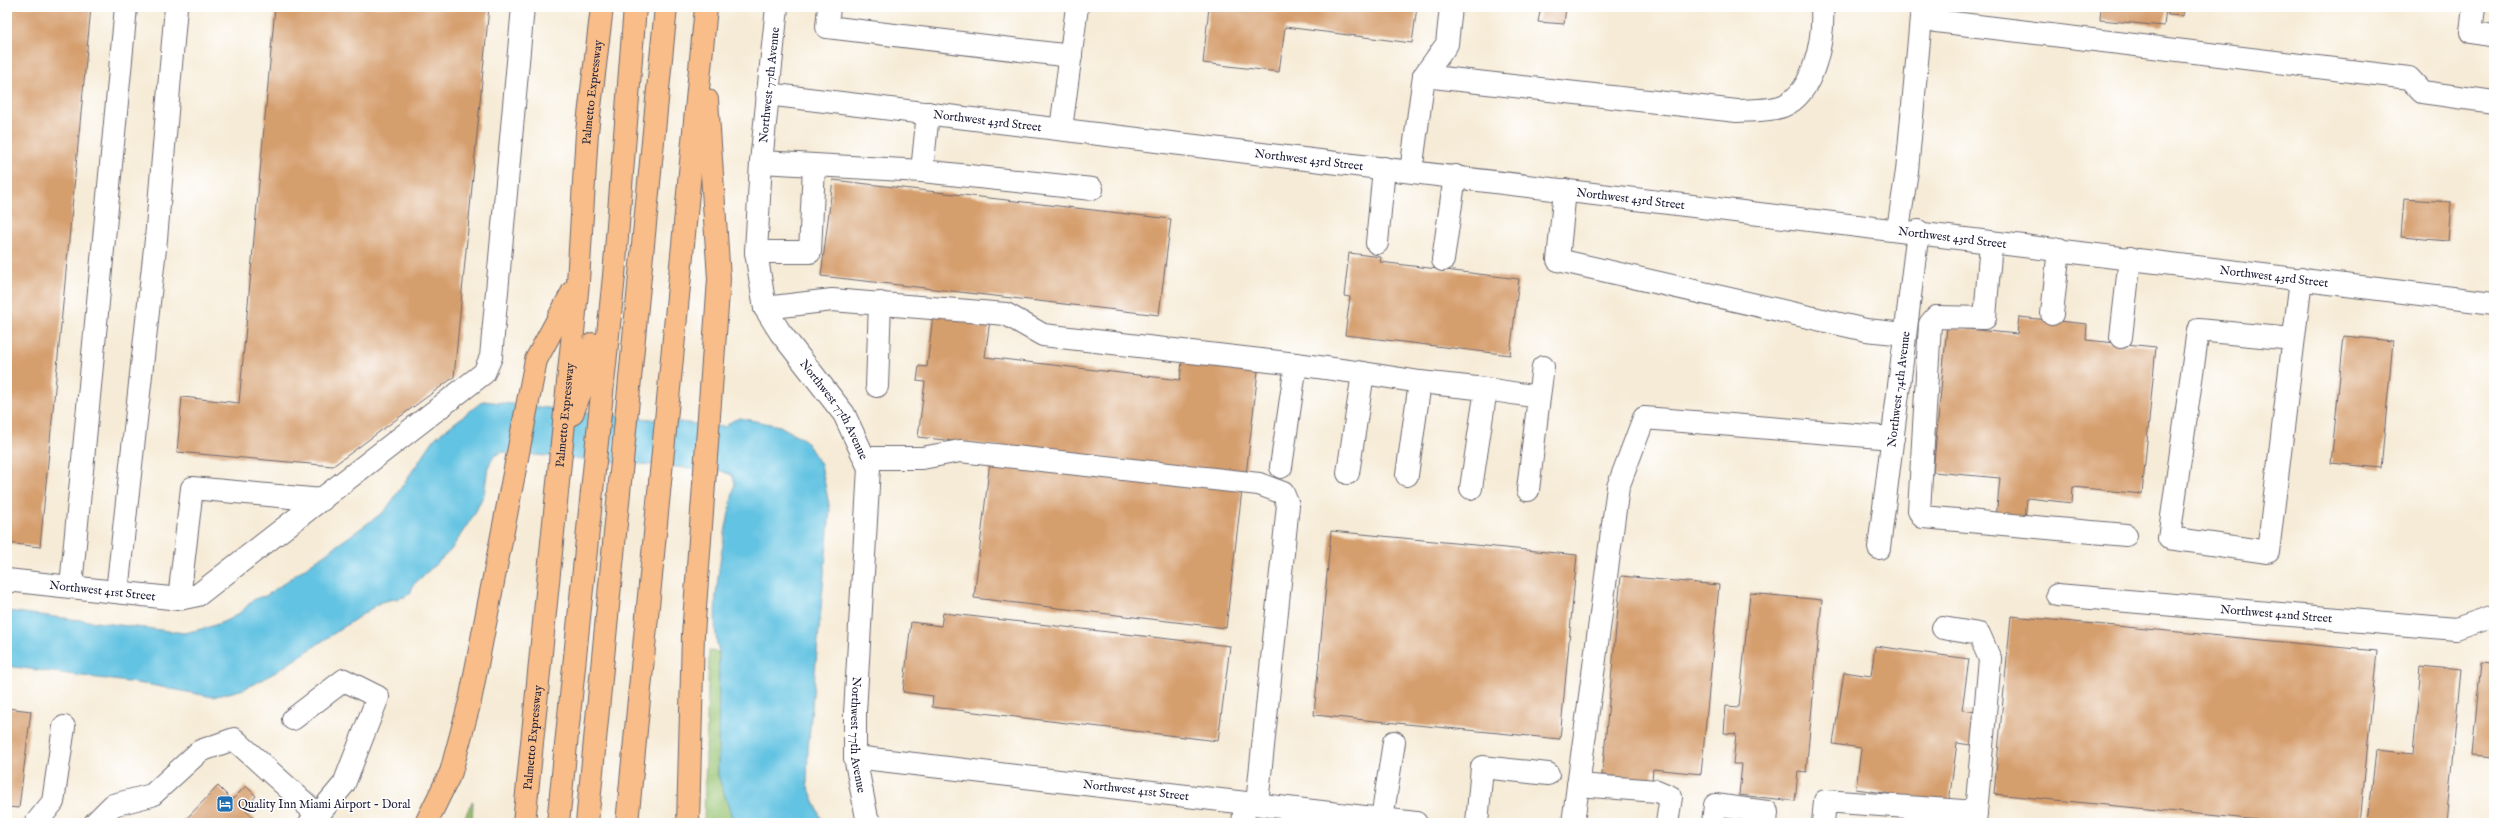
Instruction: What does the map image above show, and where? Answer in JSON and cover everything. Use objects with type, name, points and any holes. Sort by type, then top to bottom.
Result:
[{"type":"highway","name":"Palmetto Expressway","points":[[524,823],[563,432],[570,408],[587,132],[602,7]]},
{"type":"highway","points":[[558,823],[614,276],[635,7]]},
{"type":"highway","points":[[587,823],[666,7]]},
{"type":"highway","points":[[627,823],[706,7]]},
{"type":"highway","points":[[688,823],[693,642],[719,279],[703,32]]},
{"type":"highway","points":[[570,408],[589,370],[629,71]]},
{"type":"highway","points":[[426,823],[451,772],[470,701],[536,360],[578,282]]},
{"type":"street","points":[[71,586],[126,7]]},
{"type":"street","points":[[117,592],[156,239],[176,7]]},
{"type":"street","points":[[188,597],[322,500],[476,381],[488,366],[523,7]]},
{"type":"street","name":"Northwest 77th Avenue","points":[[777,7],[761,162],[756,252],[765,308],[780,332],[844,414],[869,468],[855,713],[855,757],[867,818],[870,823]]},
{"type":"street","points":[[829,7],[827,26],[1071,56]]},
{"type":"street","points":[[1061,129],[1077,7]]},
{"type":"street","points":[[1411,171],[1424,76],[1447,44],[1451,7]]},
{"type":"street","points":[[1424,76],[1737,111],[1784,106],[1807,87],[1816,64],[1823,16],[1822,7]]},
{"type":"street","points":[[2474,7],[2471,32],[2494,36]]},
{"type":"street","points":[[1929,14],[2409,78],[2422,92],[2494,102]]},
{"type":"street","name":"Northwest 74th Avenue","points":[[1879,548],[1905,334],[1908,230],[1907,172],[1929,14]]},
{"type":"street","name":"Northwest 43rd Street","points":[[767,94],[1908,230],[1991,242],[2059,249],[2494,303]]},
{"type":"street","points":[[922,171],[928,113]]},
{"type":"street","points":[[761,162],[922,171],[1092,189]]},
{"type":"street","points":[[756,252],[810,252],[814,166]]},
{"type":"street","points":[[1377,243],[1384,168]]},
{"type":"street","points":[[1443,260],[1455,176]]},
{"type":"street","points":[[1565,190],[1558,260],[1866,330],[1905,334]]},
{"type":"street","points":[[1991,242],[1985,318],[1936,317],[1930,324],[1919,512],[1923,517],[2126,535]]},
{"type":"street","points":[[2052,314],[2059,249]]},
{"type":"street","points":[[2121,337],[2130,258]]},
{"type":"street","points":[[2293,339],[2198,330],[2169,538],[2268,552],[2301,279]]},
{"type":"street","points":[[765,308],[832,300],[1006,314],[1043,335],[1296,364],[1539,397]]},
{"type":"street","points":[[877,386],[880,303]]},
{"type":"street","points":[[1281,467],[1296,364]]},
{"type":"street","points":[[1528,490],[1543,367]]},
{"type":"street","points":[[1348,473],[1363,373]]},
{"type":"street","points":[[1407,475],[1420,382]]},
{"type":"street","points":[[1471,488],[1486,389]]},
{"type":"street","points":[[1573,823],[1618,486],[1644,418],[1893,438]]},
{"type":"street","points":[[865,458],[922,458],[960,451],[1259,484],[1283,494],[1288,505],[1248,810]]},
{"type":"street","points":[[188,597],[192,488],[322,500]]},
{"type":"street","name":"Northwest 41st Street","points":[[7,580],[117,592],[188,597]]},
{"type":"street","name":"Northwest 42nd Street","points":[[2057,595],[2456,629],[2494,616]]},
{"type":"street","points":[[1823,823],[1825,801],[1976,818],[1990,659],[1979,634],[1943,628]]},
{"type":"street","points":[[95,823],[113,804],[152,795],[200,751],[234,739],[314,819],[344,784],[378,697],[344,680],[293,719]]},
{"type":"street","points":[[36,823],[53,802],[64,727]]},
{"type":"street","points":[[1382,819],[1394,742]]},
{"type":"street","name":"Northwest 41st Street","points":[[855,757],[1248,810],[1382,819],[1416,823]]},
{"type":"street","points":[[1477,823],[1482,767],[1548,774]]},
{"type":"street","points":[[1578,785],[1657,792],[1671,797],[1667,823]]},
{"type":"street","points":[[1713,823],[1715,805],[1767,812],[1766,823]]},
{"type":"green space","points":[[709,651],[719,652],[718,775],[734,823],[704,823]]},
{"type":"green space","points":[[472,802],[472,823],[462,823]]},
{"type":"water","points":[[483,401],[725,427],[732,421],[740,418],[780,426],[805,440],[821,465],[830,510],[808,749],[807,784],[823,823],[734,823],[718,775],[719,652],[716,635],[716,592],[735,483],[732,475],[721,471],[501,452],[494,456],[488,467],[484,494],[475,513],[450,551],[413,585],[411,592],[404,597],[381,602],[276,672],[244,689],[213,697],[151,685],[7,666],[7,611],[184,633],[212,626],[232,618],[253,600],[266,596],[385,511],[435,438]]},
{"type":"building","points":[[7,7],[91,7],[40,547],[7,543]]},
{"type":"building","points":[[275,7],[489,7],[454,377],[333,466],[177,452],[182,397],[239,403]]},
{"type":"building","points":[[1209,7],[1417,7],[1412,43],[1285,27],[1279,72],[1203,63]]},
{"type":"building","points":[[1541,7],[1566,7],[1564,24],[1538,22]]},
{"type":"building","points":[[2101,7],[2166,7],[2164,26],[2100,20]]},
{"type":"building","points":[[2168,7],[2184,7],[2183,16],[2168,15]]},
{"type":"building","points":[[833,180],[1171,219],[1159,315],[821,276]]},
{"type":"building","points":[[2404,199],[2451,202],[2448,241],[2401,237]]},
{"type":"building","points":[[1349,253],[1381,257],[1380,262],[1519,279],[1510,355],[1345,335],[1350,297],[1344,296]]},
{"type":"building","points":[[933,314],[990,320],[985,357],[1180,380],[1182,362],[1258,371],[1246,475],[918,437],[925,382],[917,381],[919,366],[927,367]]},
{"type":"building","points":[[2019,317],[2087,324],[2086,340],[2156,347],[2142,494],[2073,487],[2072,503],[2027,498],[2025,521],[1996,518],[2000,478],[1933,472],[1947,327],[2017,334]]},
{"type":"building","points":[[2344,336],[2393,341],[2381,468],[2331,463]]},
{"type":"building","points":[[990,461],[1242,490],[1226,628],[974,598]]},
{"type":"building","points":[[1331,531],[1577,555],[1560,739],[1314,715]]},
{"type":"building","points":[[1621,576],[1719,585],[1701,774],[1653,769],[1652,780],[1602,775]]},
{"type":"building","points":[[1750,593],[1822,600],[1806,772],[1798,771],[1795,801],[1739,795],[1742,764],[1733,764],[1736,734],[1724,733],[1726,706],[1739,707]]},
{"type":"building","points":[[943,613],[1230,646],[1218,741],[932,707],[933,696],[903,692],[911,622],[941,626]]},
{"type":"building","points":[[2011,616],[2377,651],[2360,823],[2290,823],[1994,794]]},
{"type":"building","points":[[1875,646],[1969,659],[1962,710],[1982,713],[1977,746],[1957,743],[1949,802],[1856,789],[1861,748],[1833,744],[1844,672],[1871,676]]},
{"type":"building","points":[[2481,662],[2494,663],[2494,757],[2472,755]]},
{"type":"building","points":[[2421,666],[2461,670],[2446,823],[2368,823],[2376,750],[2413,754]]},
{"type":"building","points":[[7,708],[31,711],[19,808],[7,807]]},
{"type":"building","name":"Quality Inn Miami Airport - Doral","points":[[218,786],[232,800],[246,786],[256,796],[245,809],[257,822],[182,823]]},
{"type":"place","name":"Quality Inn Miami Airport - Doral","points":[[225,804]]}]
